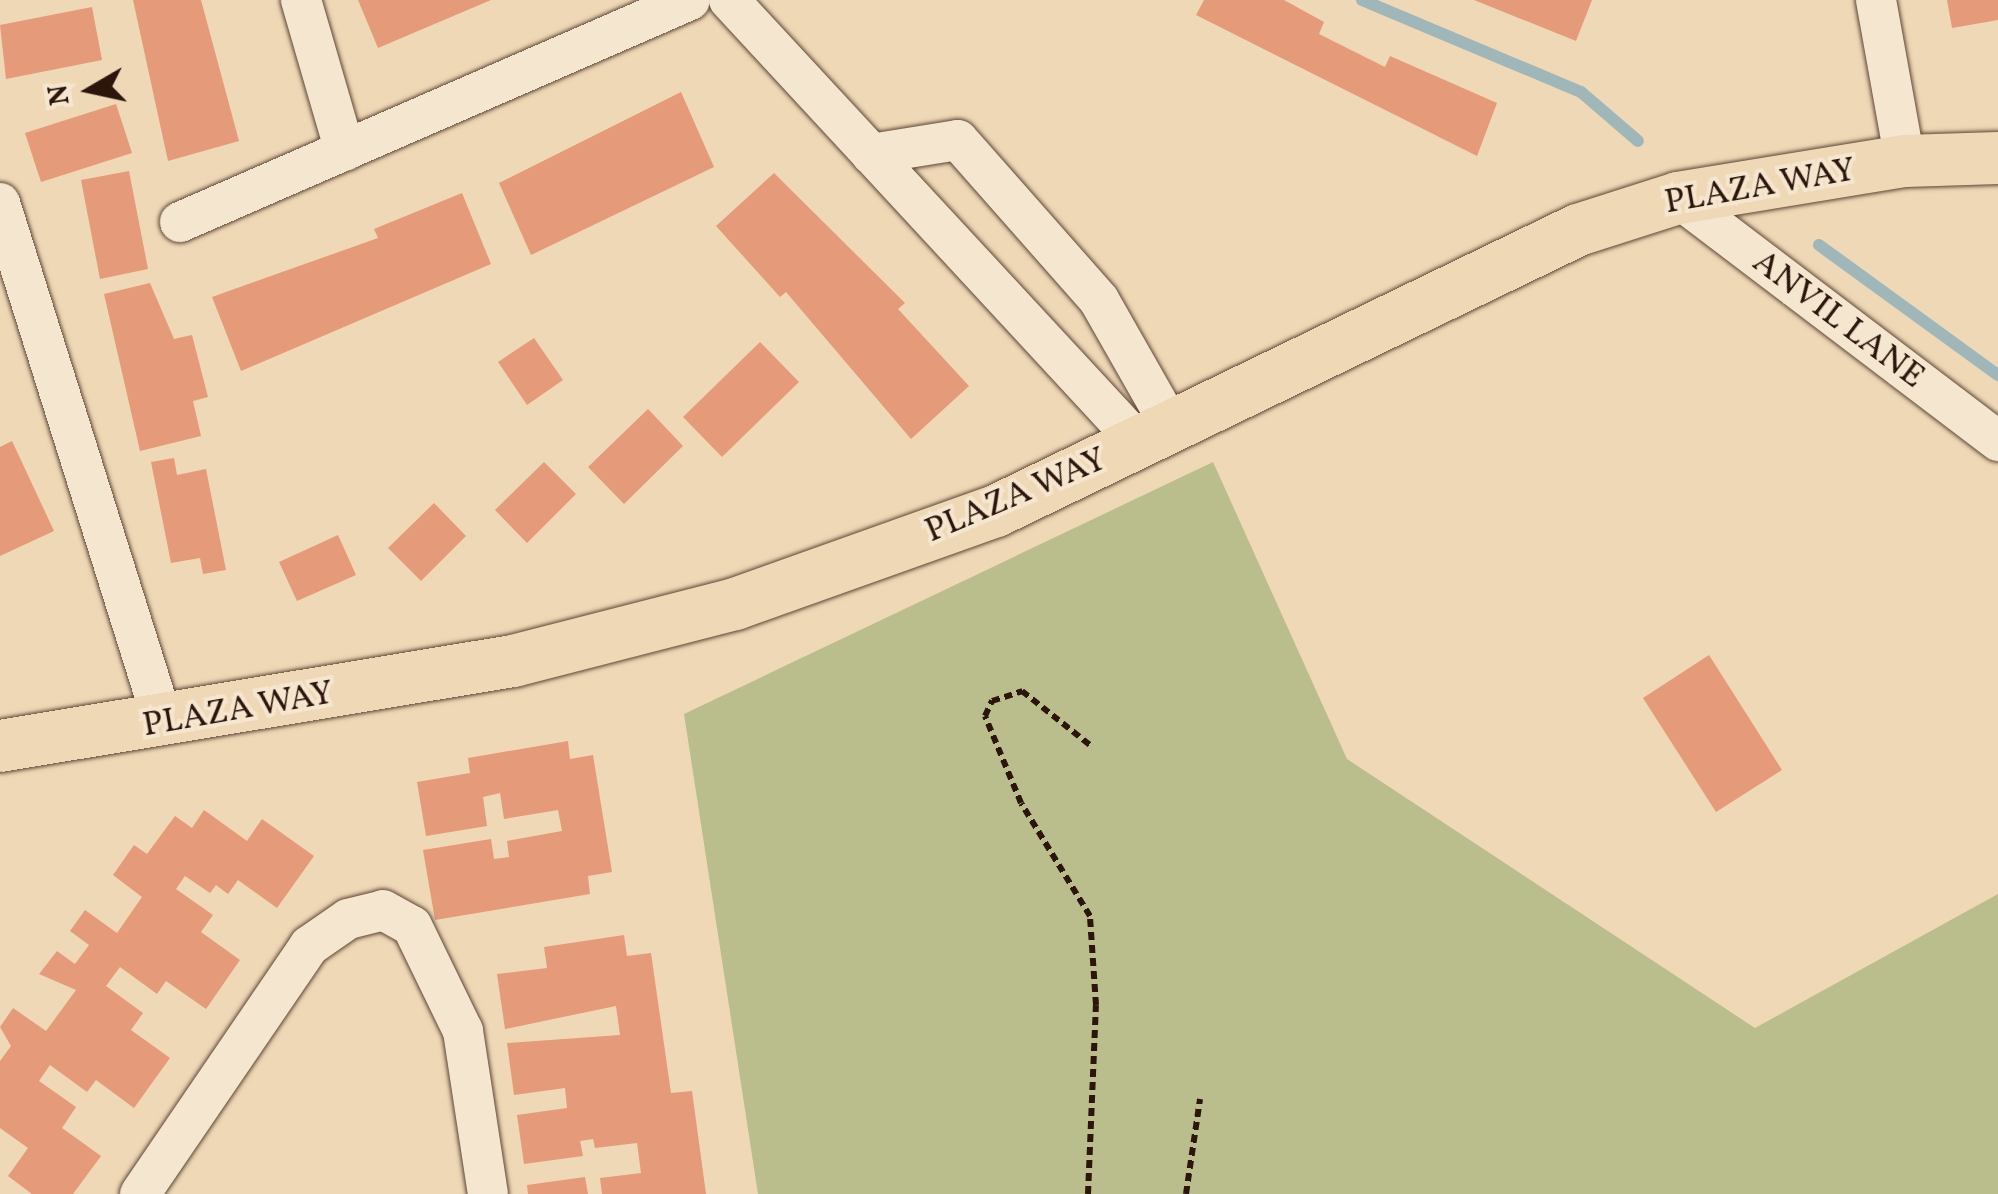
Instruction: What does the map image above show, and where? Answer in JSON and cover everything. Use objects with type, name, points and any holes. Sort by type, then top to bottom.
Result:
[{"type":"main road","name":"PLAZA WAY","points":[[0,746],[164,724],[513,661],[736,604],[996,511],[1578,230],[1678,198],[1905,162],[1998,158]]},
{"type":"street","points":[[301,0],[345,151]]},
{"type":"street","points":[[180,222],[690,0]]},
{"type":"street","points":[[729,0],[871,154],[1154,434]]},
{"type":"street","points":[[1876,0],[1905,162]]},
{"type":"street","points":[[871,154],[958,140],[1099,300],[1154,434]]},
{"type":"street","name":"ANVIL LANE","points":[[1678,198],[1998,441]]},
{"type":"street","points":[[0,203],[164,724]]},
{"type":"street","points":[[140,1194],[309,946],[348,919],[384,910],[412,926],[463,1031],[488,1194]]},
{"type":"path","points":[[1088,1194],[1096,1005],[1090,916],[1021,804],[985,716],[992,701],[1022,691],[1090,745]]},
{"type":"path","points":[[1186,1194],[1200,1099]]},
{"type":"green space","points":[[1213,462],[1347,759],[1755,1028],[1998,894],[1998,1194],[758,1194],[684,714]]},
{"type":"building","points":[[133,0],[201,0],[239,141],[168,161]]},
{"type":"building","points":[[358,0],[491,0],[378,48]]},
{"type":"building","points":[[1204,0],[1284,0],[1324,22],[1319,34],[1385,67],[1390,56],[1497,103],[1477,156],[1196,15]]},
{"type":"building","points":[[1474,0],[1592,0],[1576,41]]},
{"type":"building","points":[[1947,0],[1998,0],[1998,20],[1952,28]]},
{"type":"building","points":[[92,7],[102,60],[6,79],[0,25]]},
{"type":"building","points":[[681,92],[714,167],[531,255],[499,183]]},
{"type":"building","points":[[116,104],[132,153],[41,182],[25,133]]},
{"type":"building","points":[[129,171],[148,269],[100,279],[81,180]]},
{"type":"building","points":[[774,173],[905,303],[898,309],[969,386],[911,439],[786,292],[780,297],[716,226]]},
{"type":"building","points":[[462,193],[491,264],[241,371],[212,297],[378,238],[374,229]]},
{"type":"building","points":[[150,283],[174,339],[192,335],[208,397],[193,401],[201,436],[140,451],[104,294]]},
{"type":"building","points":[[534,338],[563,380],[527,405],[498,362]]},
{"type":"building","points":[[760,342],[799,382],[722,457],[683,417]]},
{"type":"building","points":[[648,409],[683,446],[624,504],[588,467]]},
{"type":"building","points":[[12,441],[54,531],[0,556],[0,447]]},
{"type":"building","points":[[174,458],[177,475],[206,469],[226,570],[203,574],[200,558],[171,563],[151,462]]},
{"type":"building","points":[[544,462],[576,494],[527,543],[495,510]]},
{"type":"building","points":[[434,503],[466,536],[421,581],[388,548]]},
{"type":"building","points":[[338,535],[356,575],[297,601],[279,562]]},
{"type":"building","points":[[1709,655],[1782,770],[1716,812],[1643,698]]},
{"type":"building","points":[[568,741],[570,759],[593,755],[612,872],[588,876],[590,894],[435,920],[423,850],[491,839],[494,859],[509,857],[507,841],[562,831],[558,810],[504,819],[500,793],[483,797],[487,826],[426,836],[417,782],[470,773],[468,758]]},
{"type":"building","points":[[204,810],[247,841],[262,819],[314,856],[277,908],[238,880],[228,894],[216,885],[210,893],[185,876],[176,889],[213,915],[201,932],[240,960],[206,1009],[166,981],[157,994],[120,967],[106,986],[143,1013],[131,1030],[170,1058],[134,1108],[96,1080],[87,1092],[50,1065],[39,1081],[76,1107],[62,1128],[101,1156],[73,1194],[32,1194],[8,1176],[28,1148],[0,1128],[0,1061],[11,1046],[0,1027],[13,1008],[46,1031],[76,990],[39,974],[57,951],[75,964],[89,945],[70,931],[85,910],[117,933],[142,897],[113,875],[134,845],[147,854],[175,816],[192,828]]},
{"type":"building","points":[[624,935],[627,956],[651,953],[671,1093],[692,1091],[706,1194],[602,1194],[600,1178],[641,1173],[637,1143],[595,1148],[593,1139],[580,1141],[583,1156],[524,1164],[517,1115],[567,1108],[565,1088],[514,1095],[507,1043],[620,1035],[616,1006],[505,1029],[497,974],[547,968],[544,947]]},
{"type":"building","points":[[585,1177],[588,1194],[528,1194],[527,1185]]},
{"type":"waterway","points":[[1362,0],[1581,92],[1638,141]]},
{"type":"waterway","points":[[1819,245],[1998,375]]}]
